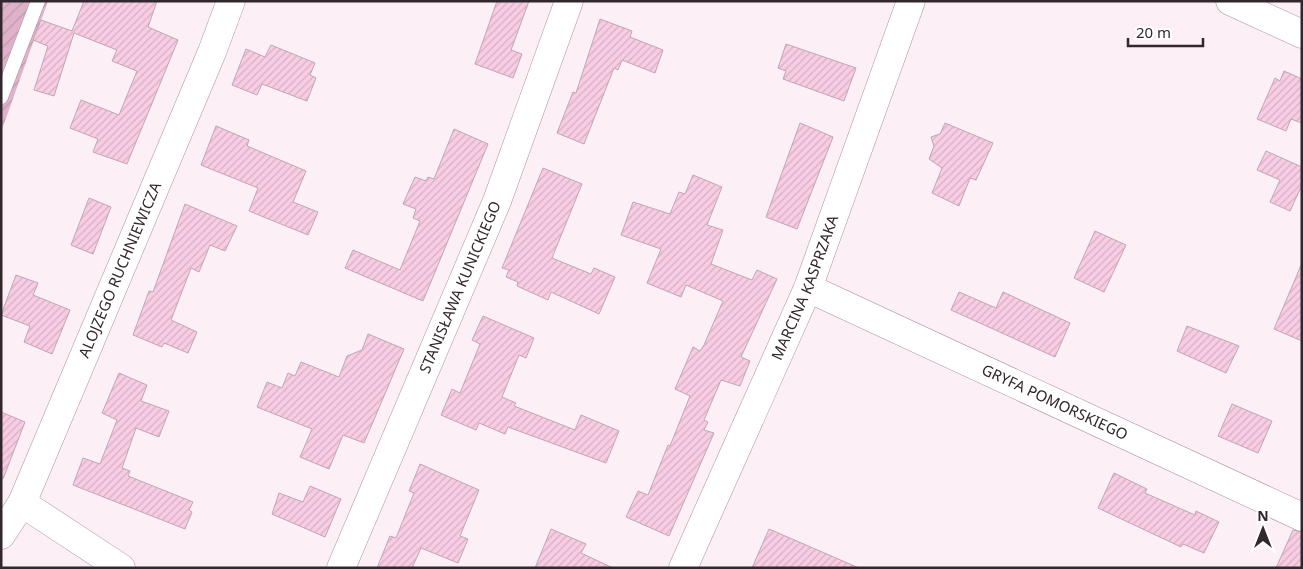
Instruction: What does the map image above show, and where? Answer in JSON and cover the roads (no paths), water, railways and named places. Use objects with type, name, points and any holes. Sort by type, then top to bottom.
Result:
[{"type":"street","name":"ALOJZEGO RUCHNIEWICZA","points":[[1,535],[22,503],[212,52],[231,1]]},
{"type":"street","name":"STANISŁAWA KUNICKIEGO","points":[[341,568],[497,201],[569,1]]},
{"type":"street","name":"MARCINA KASPRZAKA","points":[[683,568],[808,288],[911,1]]},
{"type":"street","points":[[1230,1],[1302,34]]},
{"type":"street","name":"GRYFA POMORSKIEGO","points":[[808,288],[1302,517]]},
{"type":"street","points":[[22,503],[121,568]]},
{"type":"lane","points":[[1,97],[38,1]]}]
